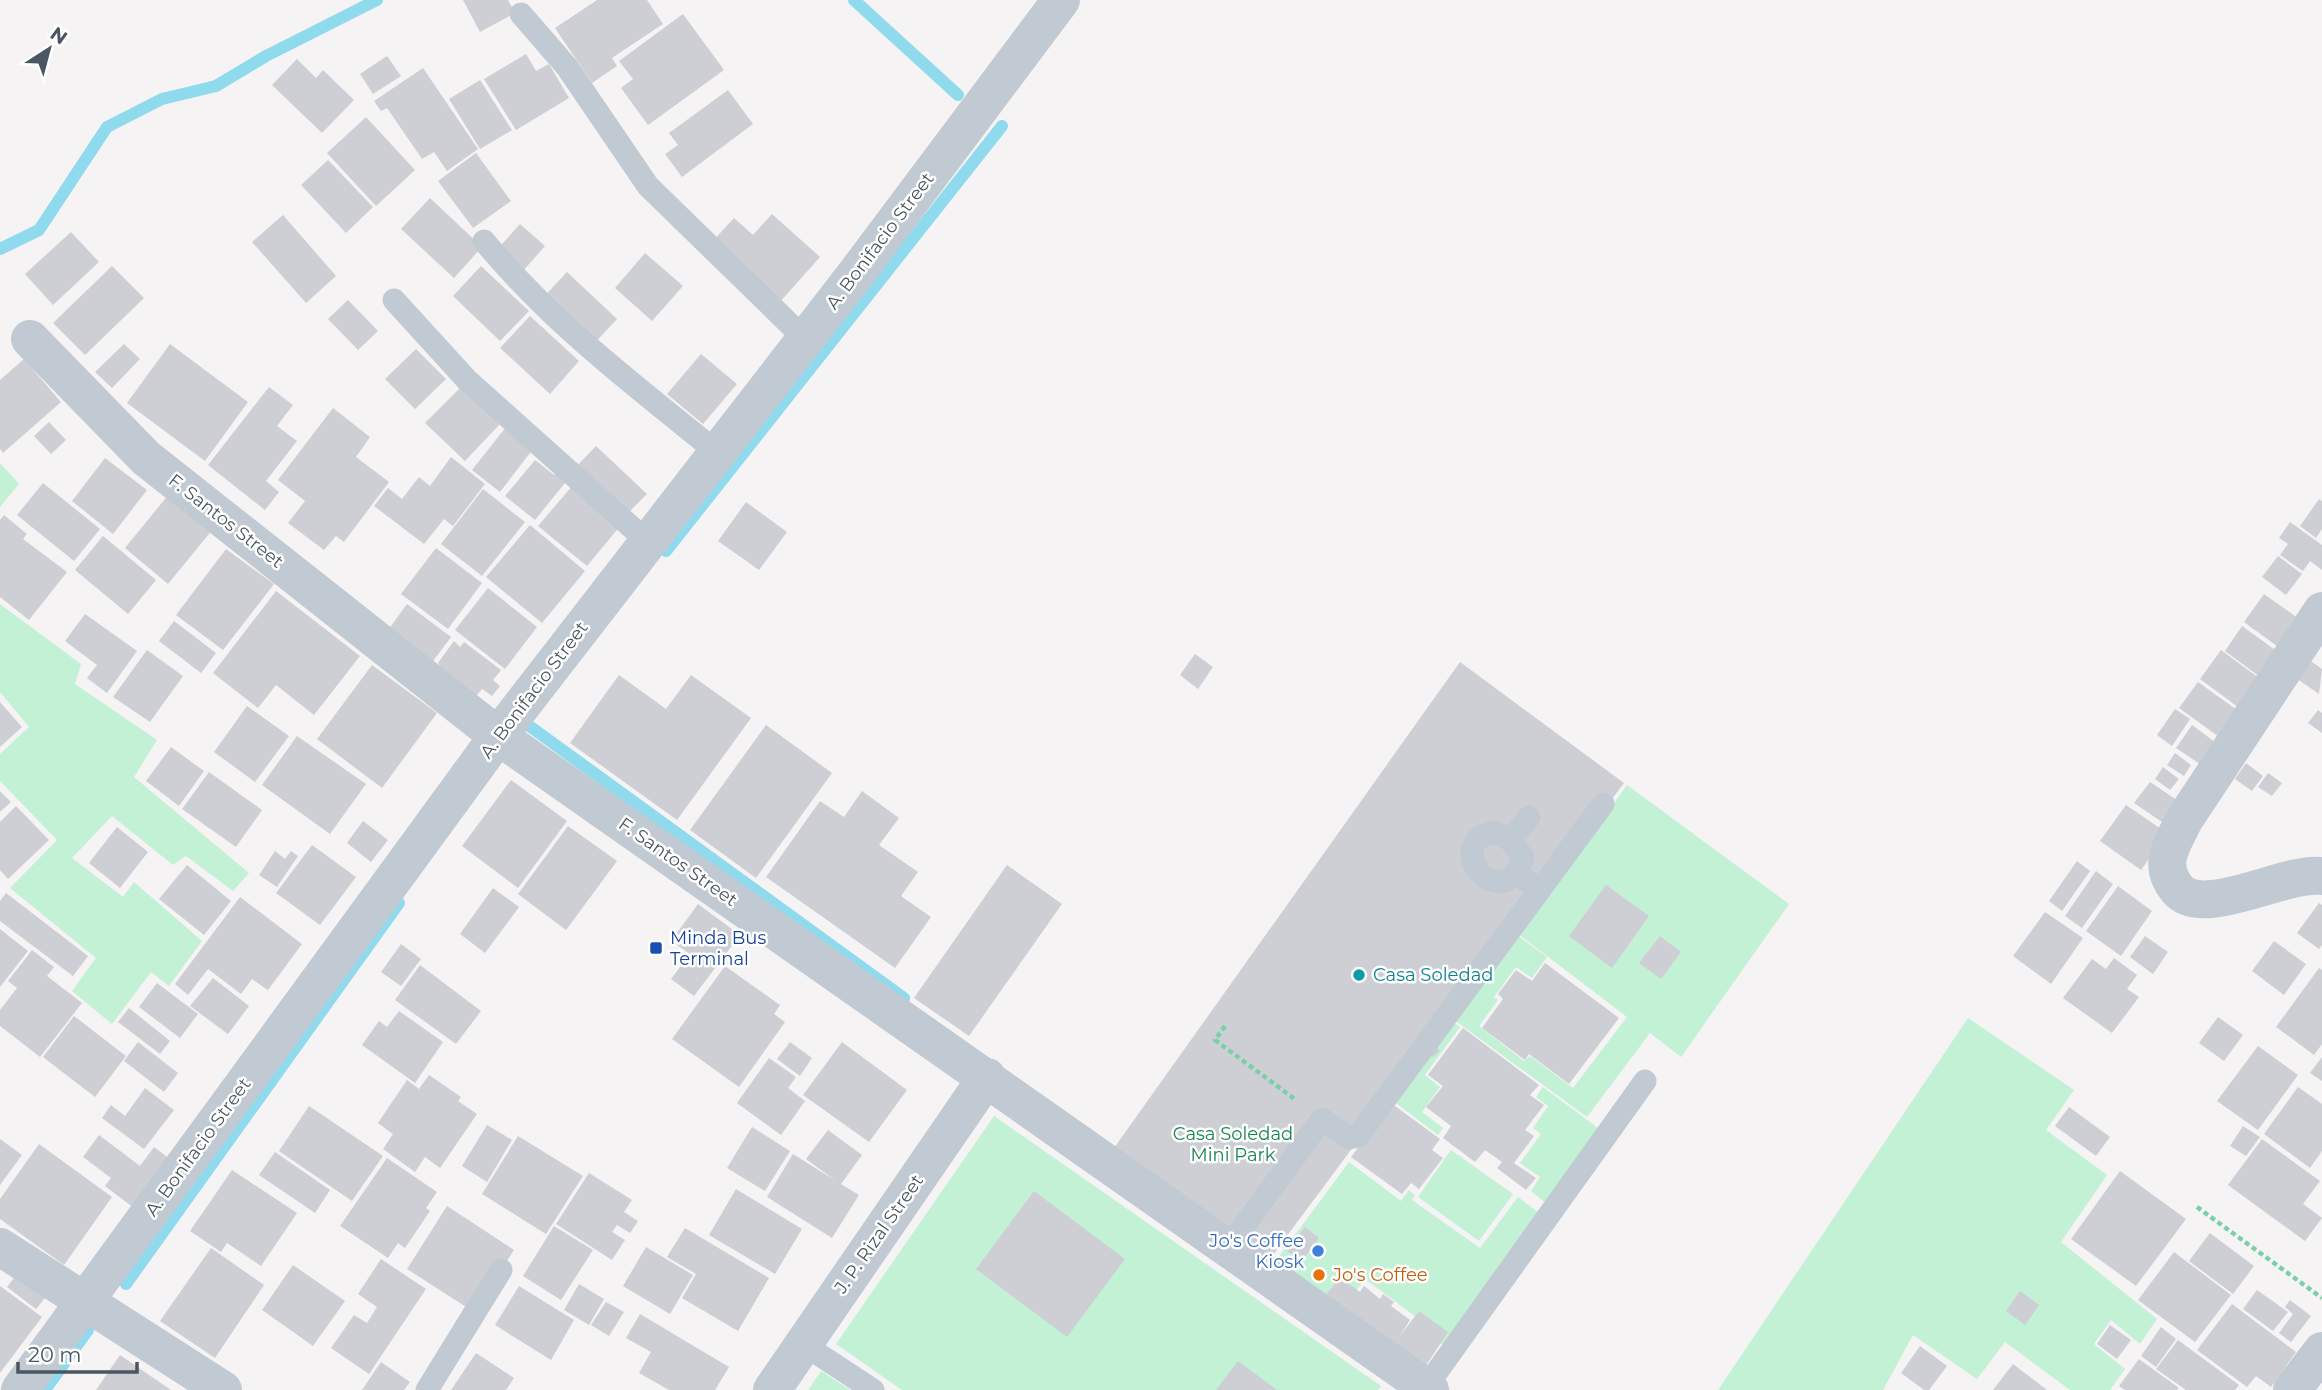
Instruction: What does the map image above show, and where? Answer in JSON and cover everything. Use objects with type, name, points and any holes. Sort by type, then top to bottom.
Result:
[{"type":"street","name":"A. Bonifacio Street","points":[[20,1390],[498,736],[805,339],[1061,0]]},
{"type":"street","name":"F. Santos Street","points":[[30,340],[146,458],[498,736],[1428,1389]]},
{"type":"street","points":[[2322,611],[2184,820],[2168,855],[2167,876],[2180,893],[2197,900],[2221,899],[2301,875],[2322,876]]},
{"type":"street","name":"J. P. Rizal Street","points":[[772,1390],[987,1077]]},
{"type":"street","points":[[0,1247],[223,1390]]},
{"type":"street","points":[[2292,1390],[2322,1351]]},
{"type":"lane","points":[[521,14],[567,67],[648,186],[805,339]]},
{"type":"lane","points":[[484,241],[523,288],[598,356],[717,452]]},
{"type":"lane","points":[[394,300],[467,380],[648,542]]},
{"type":"lane","points":[[1227,1248],[1322,1119],[1349,1138],[1357,1136],[1603,804]]},
{"type":"lane","points":[[1511,840],[1529,817]]},
{"type":"lane","points":[[1494,832],[1511,840],[1523,858],[1517,873],[1503,881],[1480,881],[1472,856],[1480,836],[1494,832]]},
{"type":"lane","points":[[1517,873],[1539,890]]},
{"type":"lane","points":[[1428,1389],[1645,1081]]},
{"type":"lane","points":[[427,1390],[501,1270]]},
{"type":"lane","points":[[803,1344],[873,1390]]},
{"type":"path","points":[[1225,1026],[1215,1040],[1322,1119]]},
{"type":"path","points":[[2197,1207],[2322,1297]]},
{"type":"green space","points":[[0,463],[19,484],[0,507]]},
{"type":"green space","points":[[0,604],[81,664],[75,684],[157,740],[134,777],[249,873],[233,891],[186,856],[173,865],[112,816],[72,858],[123,897],[134,882],[202,941],[169,986],[151,972],[112,1024],[72,991],[96,958],[10,888],[57,840],[0,781],[0,754],[29,727],[0,692]]},
{"type":"green space","points":[[1627,785],[1789,904],[1681,1057],[1650,1033],[1587,1117],[1453,1019],[1517,935],[1547,957],[1532,978],[1516,967],[1494,997],[1498,1000],[1479,1026],[1524,1061],[1530,1056],[1573,1088],[1627,1017],[1518,934]]},
{"type":"green space","points":[[1968,1018],[2074,1090],[2046,1130],[2107,1175],[2061,1242],[2157,1319],[2140,1344],[2111,1320],[2094,1344],[2125,1369],[2110,1390],[2070,1390],[2005,1342],[1977,1379],[1913,1335],[1883,1390],[1718,1390]]},
{"type":"green space","points":[[1451,1021],[1460,1027],[1425,1075],[1440,1087],[1422,1112],[1443,1128],[1438,1135],[1392,1100]]},
{"type":"green space","points":[[1543,1087],[1602,1131],[1548,1205],[1531,1191],[1540,1177],[1520,1163],[1541,1134],[1533,1128],[1548,1106],[1536,1097]]},
{"type":"green space","points":[[994,1116],[1381,1386],[1378,1390],[902,1390],[836,1344]]},
{"type":"green space","points":[[1451,1150],[1513,1194],[1479,1241],[1418,1197]]},
{"type":"green space","points":[[1349,1162],[1401,1201],[1409,1190],[1415,1195],[1412,1200],[1480,1248],[1518,1197],[1539,1213],[1444,1346],[1413,1323],[1416,1317],[1365,1279],[1341,1311],[1275,1262]]},
{"type":"green space","points":[[821,1371],[850,1390],[808,1390]]},
{"type":"building","points":[[463,0],[508,0],[515,13],[480,32]]},
{"type":"building","points":[[597,0],[647,0],[663,24],[612,58],[617,66],[592,83],[555,28]]},
{"type":"building","points":[[683,14],[724,70],[648,125],[621,88],[633,79],[619,61]]},
{"type":"building","points":[[526,54],[536,71],[549,64],[569,98],[516,130],[484,79]]},
{"type":"building","points":[[387,56],[401,76],[373,94],[360,74]]},
{"type":"building","points":[[297,59],[316,78],[323,70],[354,100],[322,133],[272,85]]},
{"type":"building","points":[[423,68],[478,149],[447,171],[434,152],[422,159],[387,108],[381,111],[374,101]]},
{"type":"building","points":[[480,80],[512,130],[480,149],[449,99]]},
{"type":"building","points":[[728,90],[753,124],[682,177],[665,154],[678,145],[669,133]]},
{"type":"building","points":[[366,117],[415,170],[376,206],[327,153]]},
{"type":"building","points":[[476,153],[511,201],[473,228],[438,181]]},
{"type":"building","points":[[328,160],[373,207],[346,233],[301,185]]},
{"type":"building","points":[[430,198],[482,247],[454,278],[401,229]]},
{"type":"building","points":[[772,214],[820,257],[779,303],[711,243],[734,218],[753,235]]},
{"type":"building","points":[[283,215],[336,276],[306,303],[252,242]]},
{"type":"building","points":[[520,224],[545,246],[522,272],[497,250]]},
{"type":"building","points":[[71,232],[99,262],[53,305],[25,274]]},
{"type":"building","points":[[645,253],[683,286],[652,321],[615,288]]},
{"type":"building","points":[[112,266],[144,298],[85,355],[53,323]]},
{"type":"building","points":[[481,266],[529,311],[500,341],[453,296]]},
{"type":"building","points":[[567,272],[617,319],[590,348],[540,301]]},
{"type":"building","points":[[348,300],[378,331],[358,350],[328,319]]},
{"type":"building","points":[[530,316],[579,361],[550,394],[500,348]]},
{"type":"building","points":[[124,344],[140,359],[112,388],[95,372]]},
{"type":"building","points":[[170,344],[248,402],[205,461],[127,403]]},
{"type":"building","points":[[416,349],[446,379],[415,409],[385,379]]},
{"type":"building","points":[[701,354],[737,384],[703,424],[667,394]]},
{"type":"building","points":[[24,359],[61,402],[3,453],[0,449],[0,380]]},
{"type":"building","points":[[269,387],[293,405],[277,426],[297,441],[266,481],[279,492],[265,510],[208,465]]},
{"type":"building","points":[[461,387],[500,424],[465,461],[425,423]]},
{"type":"building","points":[[333,408],[370,437],[356,457],[389,482],[344,542],[336,536],[324,550],[288,523],[305,501],[278,480]]},
{"type":"building","points":[[49,422],[66,440],[51,454],[34,436]]},
{"type":"building","points":[[506,427],[533,449],[500,492],[472,470]]},
{"type":"building","points":[[596,446],[647,494],[626,515],[575,468]]},
{"type":"building","points":[[451,457],[485,484],[453,526],[444,519],[424,544],[374,506],[388,488],[402,499],[419,477],[430,486]]},
{"type":"building","points":[[105,458],[147,490],[113,534],[72,501]]},
{"type":"building","points":[[535,460],[554,475],[558,470],[569,478],[535,520],[505,496]]},
{"type":"building","points":[[43,483],[100,529],[74,561],[17,515]]},
{"type":"building","points":[[573,485],[621,525],[587,566],[538,526]]},
{"type":"building","points":[[483,489],[525,522],[482,576],[441,544]]},
{"type":"building","points":[[169,494],[213,529],[168,584],[125,548]]},
{"type":"building","points":[[2319,499],[2322,501],[2322,529],[2316,538],[2300,526]]},
{"type":"building","points":[[746,502],[787,532],[759,570],[718,541]]},
{"type":"building","points":[[4,515],[27,534],[23,539],[67,572],[29,620],[0,597],[0,520]]},
{"type":"building","points":[[2290,522],[2322,545],[2322,570],[2310,561],[2303,571],[2280,555],[2288,544],[2279,538]]},
{"type":"building","points":[[530,525],[585,571],[542,623],[486,577]]},
{"type":"building","points":[[103,536],[156,580],[128,614],[75,570]]},
{"type":"building","points":[[436,548],[482,583],[448,629],[401,594]]},
{"type":"building","points":[[226,549],[274,584],[223,650],[176,615]]},
{"type":"building","points":[[2278,556],[2302,574],[2286,595],[2262,577]]},
{"type":"building","points":[[488,588],[537,627],[505,669],[455,630]]},
{"type":"building","points":[[276,591],[360,656],[314,715],[276,685],[258,708],[213,673]]},
{"type":"building","points":[[2264,594],[2305,623],[2285,652],[2244,622]]},
{"type":"building","points":[[407,604],[451,637],[427,669],[383,637]]},
{"type":"building","points":[[85,614],[137,651],[107,693],[87,678],[97,665],[65,641]]},
{"type":"building","points":[[174,621],[216,653],[201,673],[159,641]]},
{"type":"building","points":[[2242,626],[2278,652],[2260,677],[2225,651]]},
{"type":"building","points":[[454,641],[460,647],[464,642],[501,670],[493,680],[500,686],[492,696],[482,689],[472,701],[443,671],[438,663]]},
{"type":"building","points":[[147,650],[183,676],[150,722],[113,697]]},
{"type":"building","points":[[2221,650],[2263,681],[2242,710],[2200,679]]},
{"type":"building","points":[[1195,654],[1213,667],[1198,689],[1180,675]]},
{"type":"building","points":[[2308,659],[2322,669],[2319,694],[2296,678]]},
{"type":"building","name":"Casa Soledad","points":[[1460,662],[1624,783],[1269,1260],[1114,1148]]},
{"type":"building","points":[[372,665],[437,713],[382,788],[317,739]]},
{"type":"building","points":[[619,675],[666,709],[691,675],[751,718],[677,820],[570,743]]},
{"type":"building","points":[[2198,682],[2240,712],[2222,739],[2179,708]]},
{"type":"building","points":[[0,702],[22,727],[0,747]]},
{"type":"building","points":[[247,706],[289,736],[255,782],[214,752]]},
{"type":"building","points":[[2175,709],[2190,719],[2172,746],[2157,735]]},
{"type":"building","points":[[2318,710],[2322,713],[2322,733],[2308,723]]},
{"type":"building","points":[[766,725],[832,773],[756,878],[690,830]]},
{"type":"building","points":[[2192,725],[2215,742],[2200,764],[2176,748]]},
{"type":"building","points":[[297,736],[366,784],[330,834],[262,785]]},
{"type":"building","points":[[171,747],[204,771],[179,806],[146,781]]},
{"type":"building","points":[[2175,753],[2191,765],[2184,776],[2167,765]]},
{"type":"building","points":[[2246,763],[2263,776],[2252,791],[2235,779]]},
{"type":"building","points":[[2163,767],[2179,779],[2170,790],[2155,779]]},
{"type":"building","points":[[209,772],[262,810],[236,847],[182,809]]},
{"type":"building","points":[[2268,773],[2282,783],[2272,796],[2258,787]]},
{"type":"building","points":[[511,780],[567,821],[518,888],[462,846]]},
{"type":"building","points":[[2150,782],[2177,800],[2162,822],[2134,803]]},
{"type":"building","points":[[0,791],[11,802],[0,812]]},
{"type":"building","points":[[862,791],[899,818],[879,845],[918,872],[901,896],[931,917],[895,968],[766,877],[820,801],[844,817]]},
{"type":"building","points":[[2126,805],[2167,833],[2141,870],[2100,841]]},
{"type":"building","points":[[16,806],[49,840],[8,879],[0,870],[0,822]]},
{"type":"building","points":[[363,821],[388,840],[371,862],[347,843]]},
{"type":"building","points":[[568,826],[617,861],[566,930],[518,894]]},
{"type":"building","points":[[117,827],[148,852],[120,888],[89,863]]},
{"type":"building","points":[[312,845],[356,877],[320,925],[276,893]]},
{"type":"building","points":[[275,851],[285,859],[291,851],[298,856],[277,887],[259,875]]},
{"type":"building","points":[[2077,861],[2090,871],[2062,911],[2049,901]]},
{"type":"building","points":[[187,865],[231,901],[204,935],[159,899]]},
{"type":"building","points":[[1007,865],[1062,904],[969,1036],[914,998]]},
{"type":"building","points":[[2096,871],[2113,884],[2082,928],[2065,916]]},
{"type":"building","points":[[1606,885],[1649,916],[1612,968],[1569,936]]},
{"type":"building","points":[[2118,886],[2152,911],[2121,956],[2086,931]]},
{"type":"building","points":[[493,888],[519,907],[485,953],[460,934]]},
{"type":"building","points":[[6,893],[88,956],[73,976],[0,921],[0,901]]},
{"type":"building","points":[[240,897],[302,944],[268,990],[252,979],[241,994],[208,969],[188,995],[175,984]]},
{"type":"building","points":[[2319,903],[2322,905],[2322,945],[2319,949],[2297,933]]},
{"type":"building","points":[[698,904],[740,935],[694,996],[671,979],[690,954],[671,941]]},
{"type":"building","points":[[2045,912],[2083,938],[2051,984],[2013,956]]},
{"type":"building","points":[[0,929],[28,951],[0,987]]},
{"type":"building","points":[[1660,936],[1681,952],[1661,979],[1639,963]]},
{"type":"building","points":[[2145,936],[2168,952],[2153,974],[2130,957]]},
{"type":"building","points":[[2274,941],[2306,964],[2284,995],[2252,971]]},
{"type":"building","points":[[401,944],[421,959],[401,986],[381,972]]},
{"type":"building","points":[[32,950],[54,967],[47,976],[82,1003],[40,1057],[0,1026],[0,1010],[17,988],[8,981]]},
{"type":"building","points":[[2114,958],[2137,975],[2127,989],[2139,997],[2112,1033],[2063,998],[2092,959],[2106,969]]},
{"type":"building","points":[[1545,963],[1619,1018],[1569,1084],[1529,1054],[1525,1060],[1482,1028],[1503,999],[1498,994],[1516,970],[1532,981]]},
{"type":"building","points":[[420,965],[481,1011],[456,1044],[395,1000]]},
{"type":"building","points":[[725,966],[780,1005],[774,1014],[785,1022],[739,1087],[672,1039]]},
{"type":"building","points":[[2319,968],[2322,970],[2322,1044],[2314,1055],[2276,1027]]},
{"type":"building","points":[[213,978],[249,1006],[228,1034],[190,1006]]},
{"type":"building","points":[[157,983],[198,1014],[180,1038],[139,1007]]},
{"type":"building","points":[[129,1008],[170,1041],[160,1054],[118,1022]]},
{"type":"building","points":[[399,1011],[443,1042],[415,1083],[362,1045],[379,1021],[387,1027]]},
{"type":"building","points":[[74,1016],[126,1056],[95,1097],[43,1057]]},
{"type":"building","points":[[2218,1017],[2243,1035],[2224,1061],[2199,1043]]},
{"type":"building","points":[[1463,1028],[1539,1085],[1530,1095],[1544,1105],[1525,1130],[1534,1136],[1514,1163],[1536,1178],[1526,1190],[1497,1168],[1502,1162],[1485,1150],[1475,1162],[1443,1138],[1451,1126],[1426,1107],[1443,1086],[1428,1075]]},
{"type":"building","points":[[138,1042],[178,1073],[164,1092],[124,1061]]},
{"type":"building","points":[[790,1042],[812,1058],[800,1076],[777,1059]]},
{"type":"building","points":[[842,1042],[907,1090],[869,1142],[803,1095]]},
{"type":"building","points":[[1435,1046],[1440,1051],[1433,1057],[1430,1055]]},
{"type":"building","points":[[2258,1046],[2298,1075],[2258,1130],[2217,1101]]},
{"type":"building","points":[[2322,1057],[2322,1081],[2310,1073]]},
{"type":"building","points":[[769,1058],[796,1077],[788,1088],[805,1101],[781,1135],[737,1103]]},
{"type":"building","points":[[429,1075],[461,1097],[458,1101],[477,1114],[440,1168],[425,1157],[415,1172],[383,1149],[393,1134],[378,1123],[407,1080],[419,1089]]},
{"type":"building","points":[[2298,1087],[2322,1104],[2322,1151],[2310,1168],[2264,1134]]},
{"type":"building","points":[[145,1088],[174,1110],[144,1149],[102,1118],[111,1105],[125,1116]]},
{"type":"building","points":[[1391,1103],[1440,1139],[1432,1150],[1443,1158],[1419,1189],[1411,1183],[1402,1194],[1351,1157]]},
{"type":"building","points":[[309,1106],[383,1156],[352,1201],[279,1151]]},
{"type":"building","points":[[2069,1107],[2110,1137],[2096,1156],[2055,1126]]},
{"type":"building","points":[[487,1125],[512,1140],[487,1182],[462,1166]]},
{"type":"building","points":[[2243,1126],[2260,1137],[2246,1156],[2230,1146]]},
{"type":"building","points":[[752,1127],[790,1151],[765,1191],[727,1168]]},
{"type":"building","points":[[828,1130],[862,1155],[841,1184],[859,1195],[832,1238],[767,1197],[793,1154],[836,1181],[806,1159]]},
{"type":"building","points":[[99,1135],[140,1166],[154,1147],[170,1159],[134,1208],[105,1186],[111,1178],[83,1157]]},
{"type":"building","points":[[518,1136],[583,1176],[546,1234],[482,1194]]},
{"type":"building","points":[[0,1139],[22,1155],[0,1185]]},
{"type":"building","points":[[2262,1139],[2320,1181],[2303,1204],[2322,1218],[2305,1241],[2228,1185]]},
{"type":"building","points":[[39,1144],[112,1197],[64,1265],[0,1219],[0,1199]]},
{"type":"building","points":[[275,1152],[330,1190],[315,1213],[259,1175]]},
{"type":"building","points":[[387,1158],[437,1192],[426,1208],[430,1211],[405,1248],[398,1243],[388,1258],[340,1226]]},
{"type":"building","points":[[232,1170],[297,1213],[261,1266],[227,1243],[221,1252],[190,1231]]},
{"type":"building","points":[[2120,1171],[2186,1219],[2136,1286],[2071,1239]]},
{"type":"building","points":[[589,1173],[632,1200],[624,1212],[638,1221],[630,1233],[617,1225],[612,1232],[625,1240],[612,1260],[556,1224]]},
{"type":"building","points":[[736,1189],[802,1229],[775,1274],[709,1235]]},
{"type":"building","points":[[1034,1191],[1125,1259],[1067,1337],[976,1269]]},
{"type":"building","points":[[447,1206],[514,1250],[474,1312],[407,1269]]},
{"type":"building","points":[[554,1226],[593,1250],[561,1300],[523,1276]]},
{"type":"building","points":[[1305,1227],[1319,1238],[1302,1261],[1287,1251]]},
{"type":"building","points":[[685,1228],[769,1278],[738,1331],[682,1298],[696,1274],[667,1257]]},
{"type":"building","points":[[2210,1233],[2254,1266],[2233,1294],[2189,1261]]},
{"type":"building","name":"Jo's Coffee Kiosk","points":[[1319,1243],[1326,1248],[1316,1259],[1310,1255]]},
{"type":"building","points":[[646,1247],[693,1275],[670,1314],[623,1286]]},
{"type":"building","points":[[211,1248],[264,1285],[215,1358],[160,1321]]},
{"type":"building","points":[[2174,1252],[2231,1295],[2195,1342],[2138,1300]]},
{"type":"building","points":[[381,1259],[426,1289],[369,1374],[331,1348],[354,1315],[367,1323],[377,1307],[358,1294]]},
{"type":"building","points":[[293,1265],[345,1301],[313,1346],[262,1310]]},
{"type":"building","points":[[16,1275],[46,1297],[36,1309],[7,1287]]},
{"type":"building","points":[[1340,1277],[1360,1292],[1364,1286],[1380,1299],[1383,1294],[1394,1302],[1391,1306],[1410,1320],[1399,1337],[1419,1311],[1448,1332],[1425,1367],[1326,1295]]},
{"type":"building","points":[[579,1284],[604,1299],[589,1325],[564,1310]]},
{"type":"building","points":[[0,1286],[42,1317],[0,1373]]},
{"type":"building","points":[[519,1286],[574,1320],[551,1360],[495,1325]]},
{"type":"building","points":[[2257,1290],[2288,1312],[2273,1331],[2243,1309]]},
{"type":"building","points":[[2020,1291],[2039,1305],[2025,1325],[2006,1311]]},
{"type":"building","points":[[2290,1300],[2311,1316],[2291,1342],[2279,1333],[2293,1314],[2285,1307]]},
{"type":"building","points":[[606,1302],[624,1312],[609,1336],[591,1325]]},
{"type":"building","points":[[2232,1304],[2296,1352],[2271,1387],[2256,1376],[2247,1387],[2197,1350]]},
{"type":"building","points":[[640,1314],[729,1367],[715,1390],[669,1390],[639,1373],[651,1352],[626,1338]]},
{"type":"building","points":[[2110,1325],[2131,1340],[2117,1359],[2097,1344]]},
{"type":"building","points":[[2161,1327],[2176,1339],[2156,1367],[2141,1356]]},
{"type":"building","points":[[2178,1340],[2239,1385],[2235,1390],[2186,1390],[2156,1369]]},
{"type":"building","points":[[1920,1346],[1947,1366],[1929,1390],[1924,1390],[1901,1373]]},
{"type":"building","points":[[476,1353],[514,1378],[506,1390],[451,1390]]},
{"type":"building","points":[[120,1355],[171,1390],[96,1390]]},
{"type":"building","points":[[2139,1359],[2179,1388],[2125,1390],[2119,1386]]},
{"type":"building","points":[[1238,1361],[1277,1390],[1216,1390]]},
{"type":"building","points":[[381,1362],[410,1382],[404,1390],[362,1390]]},
{"type":"building","points":[[2013,1364],[2047,1390],[1993,1390]]},
{"type":"waterway","points":[[0,249],[39,230],[107,127],[162,99],[216,86],[266,56],[377,0]]},
{"type":"waterway","points":[[854,0],[958,95]]},
{"type":"waterway","points":[[666,551],[1002,126]]},
{"type":"waterway","points":[[528,725],[904,998]]},
{"type":"waterway","points":[[126,1284],[399,903]]},
{"type":"waterway","points":[[45,1390],[88,1330]]},
{"type":"place","name":"Minda Bus Terminal","points":[[656,948]]},
{"type":"place","name":"Casa Soledad","points":[[1359,975]]},
{"type":"place","name":"Jo's Coffee Kiosk","points":[[1318,1251]]},
{"type":"place","name":"Jo's Coffee","points":[[1319,1275]]},
{"type":"park label","name":"Casa Soledad Mini Park","points":[[1233,1144]]}]
